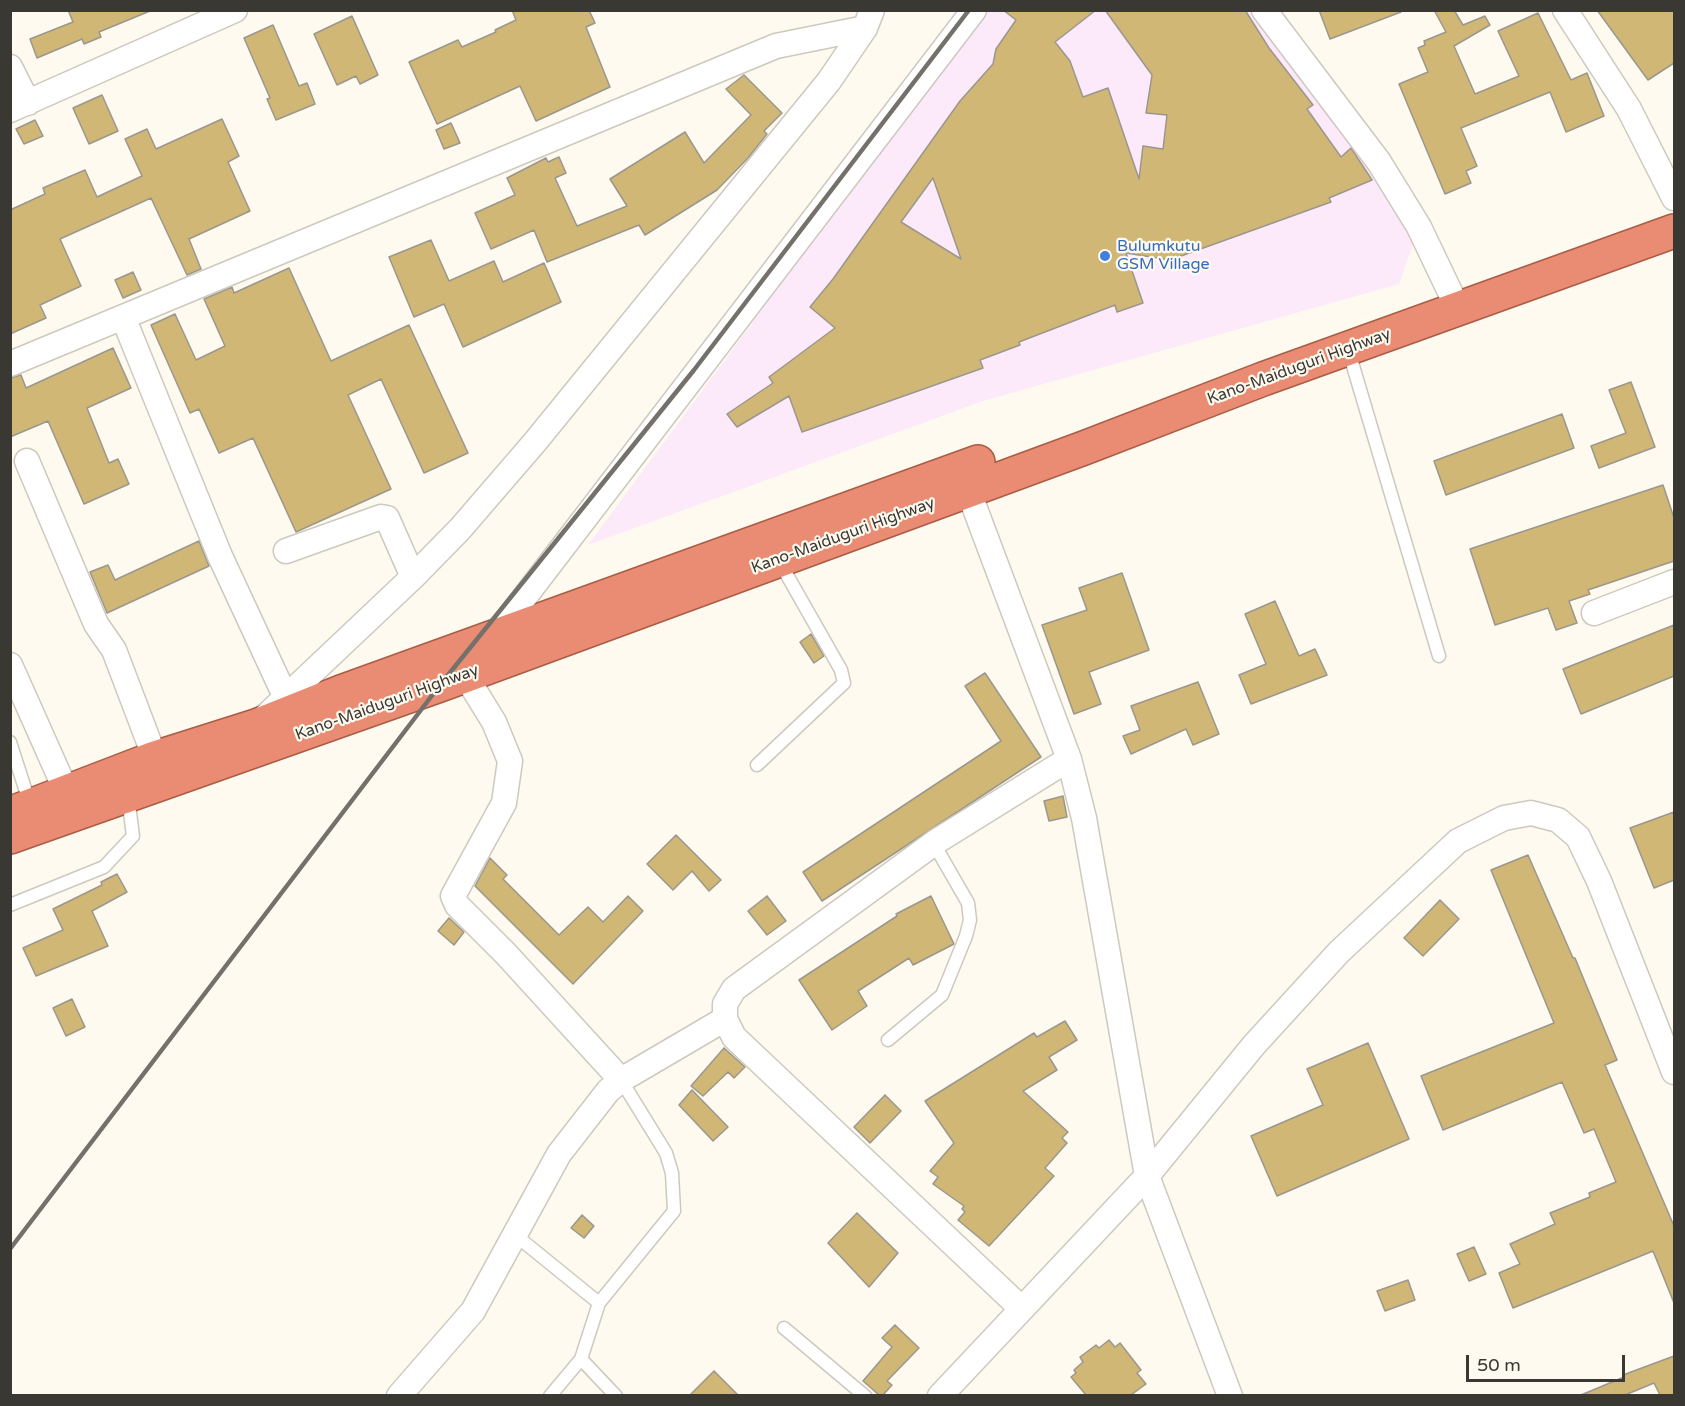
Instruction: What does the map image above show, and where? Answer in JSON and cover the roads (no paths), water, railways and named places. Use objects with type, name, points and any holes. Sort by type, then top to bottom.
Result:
[{"type":"highway","name":"Kano-Maiduguri Highway","points":[[21,810],[155,758],[256,726],[341,692],[1674,213]]},
{"type":"highway","name":"Kano-Maiduguri Highway","points":[[10,837],[465,675],[1348,348],[1674,231]]},
{"type":"street","points":[[10,66],[19,107],[235,10]]},
{"type":"street","points":[[256,726],[413,577],[459,529],[535,442],[829,81],[890,10]]},
{"type":"street","points":[[621,1080],[506,954],[457,905],[453,896],[504,803],[510,761],[494,722],[465,675],[974,10]]},
{"type":"street","points":[[1264,10],[1379,162],[1419,227],[1451,294]]},
{"type":"street","points":[[1565,10],[1629,109],[1674,198]]},
{"type":"street","points":[[829,81],[868,19]]},
{"type":"street","points":[[10,364],[776,46],[868,19]]},
{"type":"street","points":[[123,317],[220,556],[286,698]]},
{"type":"street","points":[[27,461],[96,624],[114,650],[155,758]]},
{"type":"street","points":[[968,490],[1069,759],[1084,818],[1146,1176],[1230,1395]]},
{"type":"street","points":[[286,551],[357,524],[381,517],[387,518],[413,577]]},
{"type":"street","points":[[1594,613],[1674,582]]},
{"type":"street","points":[[10,666],[67,793]]},
{"type":"street","points":[[1022,1309],[734,1037],[725,1019],[724,1004],[734,989],[937,841],[1069,759]]},
{"type":"street","points":[[940,1395],[1146,1176],[1254,1045],[1339,952],[1458,841],[1504,818],[1531,813],[1558,820],[1578,837],[1599,881],[1674,1072]]},
{"type":"street","points":[[399,1395],[473,1311],[559,1154],[608,1091],[621,1080],[725,1019]]},
{"type":"lane","points":[[1348,348],[1438,656]]},
{"type":"lane","points":[[757,765],[844,684],[842,670],[779,560]]},
{"type":"lane","points":[[10,742],[21,810]]},
{"type":"lane","points":[[10,905],[104,867],[133,836],[128,796]]},
{"type":"lane","points":[[888,1040],[942,995],[966,936],[970,920],[968,903],[938,852],[937,841]]},
{"type":"lane","points":[[550,1395],[581,1359],[599,1303],[674,1211],[672,1173],[666,1154],[621,1080]]},
{"type":"lane","points":[[514,1234],[599,1303]]},
{"type":"lane","points":[[784,1328],[865,1395]]},
{"type":"lane","points":[[581,1359],[616,1395]]},
{"type":"railway","points":[[10,1249],[440,685],[694,370],[969,10]]},
{"type":"place","name":"Bulumkutu GSM Village","points":[[1105,256]]}]
